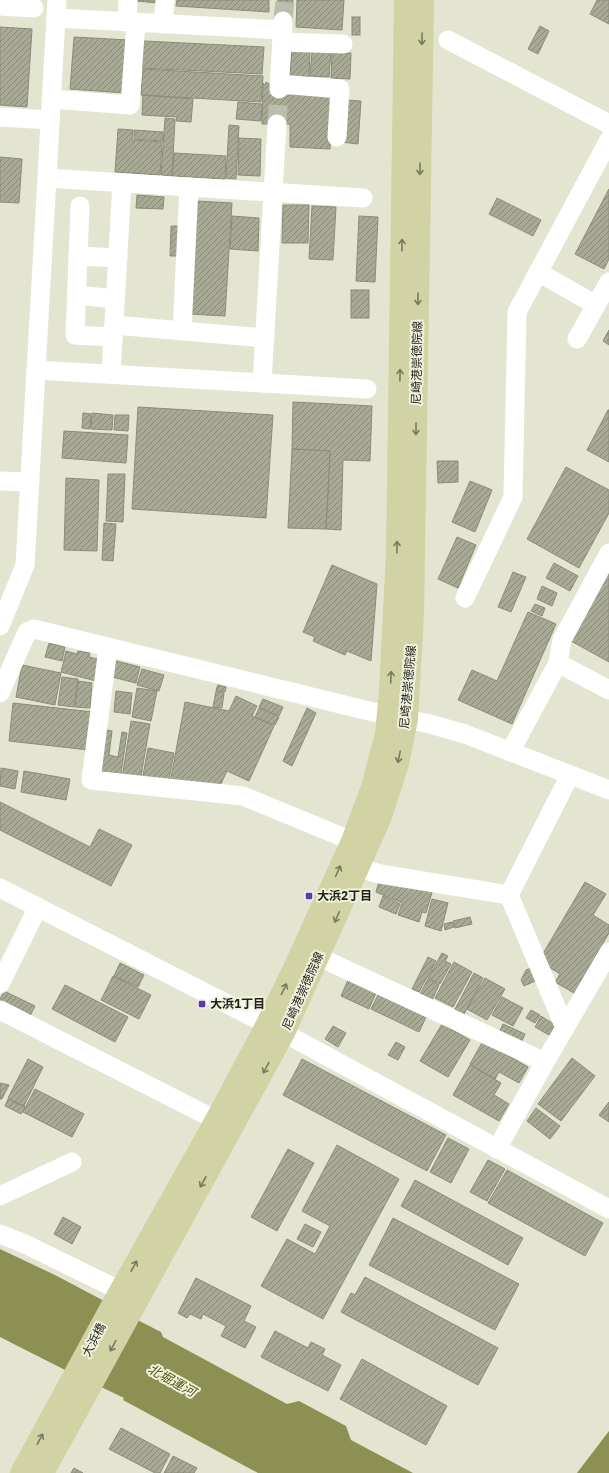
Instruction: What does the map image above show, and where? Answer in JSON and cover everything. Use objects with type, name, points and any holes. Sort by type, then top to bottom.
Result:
[{"type":"main road","name":"尼崎港崇徳院線","points":[[126,1300],[216,1120],[276,1029],[314,926],[352,841],[372,788],[386,734],[398,717],[397,551],[405,0]]},
{"type":"main road","name":"尼崎港崇徳院線","points":[[126,1300],[276,1029],[319,957],[380,819],[392,784],[398,717],[413,606],[422,0]]},
{"type":"main road","name":"大浜橋","points":[[81,1384],[126,1300]]},
{"type":"main road","points":[[21,1473],[81,1384]]},
{"type":"main road","points":[[43,1473],[81,1384]]},
{"type":"street","points":[[51,99],[130,104],[131,22],[128,0]]},
{"type":"street","points":[[163,24],[164,0]]},
{"type":"street","points":[[0,6],[34,8]]},
{"type":"street","points":[[0,626],[7,593],[25,565],[56,9],[131,22],[283,31],[343,44]]},
{"type":"street","points":[[283,31],[279,86],[340,89],[337,137]]},
{"type":"street","points":[[448,40],[609,124]]},
{"type":"street","points":[[0,117],[50,120]]},
{"type":"street","points":[[262,383],[277,124]]},
{"type":"street","points":[[465,598],[513,497],[517,312],[609,140]]},
{"type":"street","points":[[47,178],[363,198]]},
{"type":"street","points":[[111,374],[122,183]]},
{"type":"street","points":[[182,331],[189,187]]},
{"type":"street","points":[[80,206],[75,335],[113,331],[182,331],[265,338]]},
{"type":"street","points":[[78,256],[118,258]]},
{"type":"street","points":[[538,272],[596,304]]},
{"type":"street","points":[[577,339],[609,282]]},
{"type":"street","points":[[76,295],[115,298]]},
{"type":"street","points":[[36,370],[368,389]]},
{"type":"street","points":[[0,481],[30,482]]},
{"type":"street","points":[[510,752],[558,663],[562,640],[609,553]]},
{"type":"street","points":[[0,693],[27,632],[34,630],[430,724],[465,734],[609,790]]},
{"type":"street","points":[[108,648],[91,780],[243,796],[352,841]]},
{"type":"street","points":[[558,663],[609,690]]},
{"type":"street","points":[[565,1028],[509,895],[570,775]]},
{"type":"street","points":[[358,868],[380,874],[509,895]]},
{"type":"street","points":[[0,888],[276,1029],[609,1209]]},
{"type":"street","points":[[0,984],[38,907]]},
{"type":"street","points":[[497,1149],[545,1062],[609,952]]},
{"type":"street","points":[[319,957],[545,1062]]},
{"type":"street","points":[[0,1010],[216,1120]]},
{"type":"street","points":[[0,1196],[72,1162]]},
{"type":"street","points":[[0,1234],[25,1244],[126,1300]]},
{"type":"water","name":"北堀運河","points":[[0,1249],[55,1275],[108,1303],[108,1305],[161,1332],[163,1337],[287,1404],[299,1401],[346,1426],[351,1440],[413,1473],[258,1473],[123,1400],[124,1398],[0,1337]]},
{"type":"water","points":[[609,1431],[609,1473],[577,1473]]},
{"type":"building","points":[[158,0],[158,3],[136,1]]},
{"type":"building","points":[[177,0],[269,0],[269,12],[176,6]]},
{"type":"building","points":[[278,0],[293,0],[291,22],[275,20]]},
{"type":"building","points":[[297,0],[344,0],[342,30],[296,27]]},
{"type":"building","points":[[597,0],[609,0],[609,24],[590,14]]},
{"type":"building","points":[[352,17],[360,17],[360,35],[352,35]]},
{"type":"building","points":[[540,26],[549,31],[538,54],[528,49]]},
{"type":"building","points":[[0,27],[32,29],[27,107],[0,105]]},
{"type":"building","points":[[74,37],[128,40],[125,93],[70,89]]},
{"type":"building","points":[[144,41],[264,47],[262,74],[142,68]]},
{"type":"building","points":[[292,49],[310,51],[309,77],[290,76]]},
{"type":"building","points":[[312,51],[331,52],[329,77],[310,76]]},
{"type":"building","points":[[332,53],[351,53],[350,79],[331,78]]},
{"type":"building","points":[[143,69],[263,76],[261,102],[141,95]]},
{"type":"building","points":[[266,82],[290,96],[290,88],[332,97],[330,149],[290,147],[290,124],[262,124],[263,83],[265,85]]},
{"type":"building","points":[[143,95],[193,99],[191,122],[176,121],[177,117],[142,115]]},
{"type":"building","points":[[344,100],[361,101],[358,144],[341,142]]},
{"type":"building","points":[[238,102],[262,104],[261,121],[236,119]]},
{"type":"building","points":[[165,118],[175,119],[172,176],[161,175]]},
{"type":"building","points":[[229,125],[239,126],[236,179],[226,178]]},
{"type":"building","points":[[118,129],[133,130],[132,140],[162,142],[160,175],[115,172]]},
{"type":"building","points":[[134,130],[163,132],[163,141],[134,139]]},
{"type":"building","points":[[239,138],[261,139],[260,176],[238,175]]},
{"type":"building","points":[[174,153],[226,156],[225,179],[172,176]]},
{"type":"building","points":[[0,157],[22,159],[19,203],[0,202]]},
{"type":"building","points":[[609,189],[609,259],[604,269],[575,254]]},
{"type":"building","points":[[137,195],[164,197],[163,209],[136,208]]},
{"type":"building","points":[[497,198],[541,220],[533,236],[489,214]]},
{"type":"building","points":[[197,201],[232,203],[225,316],[190,314]]},
{"type":"building","points":[[283,205],[309,205],[308,243],[282,243]]},
{"type":"building","points":[[312,206],[336,207],[333,260],[309,259]]},
{"type":"building","points":[[232,216],[259,218],[258,251],[230,249]]},
{"type":"building","points":[[359,216],[378,217],[375,282],[356,281]]},
{"type":"building","points":[[171,226],[180,226],[179,256],[170,256]]},
{"type":"building","points":[[351,290],[369,290],[369,318],[351,318]]},
{"type":"building","points":[[609,330],[609,345],[603,341]]},
{"type":"building","points":[[293,402],[372,406],[370,461],[343,460],[341,530],[326,529],[330,451],[292,449]]},
{"type":"building","points":[[138,407],[273,415],[266,518],[132,509]]},
{"type":"building","points":[[609,410],[609,462],[587,450]]},
{"type":"building","points":[[83,413],[91,414],[90,429],[82,428]]},
{"type":"building","points":[[92,413],[113,415],[112,430],[91,429]]},
{"type":"building","points":[[115,415],[129,415],[128,431],[114,430]]},
{"type":"building","points":[[64,431],[128,435],[126,463],[62,458]]},
{"type":"building","points":[[292,449],[330,451],[326,529],[288,528]]},
{"type":"building","points":[[437,461],[458,461],[458,482],[438,483]]},
{"type":"building","points":[[566,467],[609,490],[609,513],[579,568],[527,539]]},
{"type":"building","points":[[108,474],[125,474],[123,522],[106,521]]},
{"type":"building","points":[[66,478],[99,480],[97,551],[64,550]]},
{"type":"building","points":[[470,481],[492,490],[475,532],[452,522]]},
{"type":"building","points":[[104,523],[116,524],[113,561],[102,560]]},
{"type":"building","points":[[457,537],[476,545],[458,588],[438,579]]},
{"type":"building","points":[[554,563],[578,576],[570,591],[546,578]]},
{"type":"building","points":[[332,565],[377,584],[371,661],[347,651],[345,655],[313,641],[315,637],[303,632]]},
{"type":"building","points":[[513,572],[526,577],[511,612],[498,607]]},
{"type":"building","points":[[609,572],[609,662],[571,641]]},
{"type":"building","points":[[542,586],[557,593],[552,606],[537,599]]},
{"type":"building","points":[[535,604],[545,608],[542,616],[531,611]]},
{"type":"building","points":[[528,612],[556,624],[512,724],[458,700],[472,670],[497,681]]},
{"type":"building","points":[[49,643],[65,647],[62,661],[45,657]]},
{"type":"building","points":[[66,651],[77,654],[78,651],[90,653],[89,657],[101,660],[96,681],[61,672]]},
{"type":"building","points":[[112,660],[140,667],[136,683],[108,676]]},
{"type":"building","points":[[22,665],[61,673],[55,705],[16,697]]},
{"type":"building","points":[[142,669],[164,675],[159,691],[137,685]]},
{"type":"building","points":[[62,677],[78,679],[74,707],[58,705]]},
{"type":"building","points":[[78,681],[92,683],[90,708],[75,707]]},
{"type":"building","points":[[218,685],[226,687],[225,692],[216,690]]},
{"type":"building","points":[[137,688],[157,691],[151,721],[132,717]]},
{"type":"building","points":[[116,691],[132,693],[130,714],[114,712]]},
{"type":"building","points":[[216,691],[224,693],[222,708],[213,707]]},
{"type":"building","points":[[236,696],[257,706],[252,716],[274,726],[249,781],[227,771],[218,790],[170,783],[185,702],[229,711]]},
{"type":"building","points":[[263,699],[283,707],[279,716],[259,707]]},
{"type":"building","points":[[13,703],[93,712],[89,750],[9,741]]},
{"type":"building","points":[[259,708],[279,717],[275,725],[255,717]]},
{"type":"building","points":[[307,708],[316,713],[292,766],[283,761]]},
{"type":"building","points":[[131,721],[150,724],[140,782],[122,778]]},
{"type":"building","points":[[103,729],[112,731],[109,755],[118,757],[122,732],[127,733],[120,780],[96,776]]},
{"type":"building","points":[[148,748],[174,753],[168,785],[142,781]]},
{"type":"building","points":[[1,768],[18,771],[15,789],[0,786]]},
{"type":"building","points":[[24,771],[70,779],[66,800],[21,792]]},
{"type":"building","points":[[0,802],[90,847],[99,829],[132,845],[111,886],[0,830]]},
{"type":"building","points":[[380,878],[433,889],[426,913],[422,912],[419,922],[398,915],[402,903],[376,892]]},
{"type":"building","points":[[585,882],[606,894],[593,915],[609,925],[609,933],[574,993],[555,982],[560,974],[549,967],[541,957]]},
{"type":"building","points":[[383,896],[400,904],[396,914],[379,907]]},
{"type":"building","points":[[432,899],[448,903],[441,931],[425,926]]},
{"type":"building","points":[[470,917],[472,924],[455,928],[453,921]]},
{"type":"building","points":[[452,922],[454,927],[445,930],[444,924]]},
{"type":"building","points":[[442,953],[448,956],[445,961],[451,964],[440,984],[428,978]]},
{"type":"building","points":[[428,957],[436,961],[419,992],[412,989]]},
{"type":"building","points":[[454,962],[472,972],[453,1007],[435,998]]},
{"type":"building","points":[[120,963],[144,975],[138,987],[114,976]]},
{"type":"building","points":[[534,967],[540,979],[524,986],[521,980],[526,970]]},
{"type":"building","points":[[474,973],[483,978],[463,1016],[454,1011]]},
{"type":"building","points":[[113,976],[151,995],[139,1019],[101,1000]]},
{"type":"building","points":[[485,978],[505,989],[487,1020],[467,1009]]},
{"type":"building","points":[[428,979],[439,985],[432,1000],[420,994]]},
{"type":"building","points":[[348,980],[376,993],[369,1009],[341,996]]},
{"type":"building","points":[[65,985],[128,1017],[115,1042],[52,1009]]},
{"type":"building","points":[[4,991],[35,1006],[29,1018],[0,1004],[0,999]]},
{"type":"building","points":[[379,993],[427,1015],[419,1032],[371,1009]]},
{"type":"building","points":[[502,997],[523,1008],[513,1026],[492,1015]]},
{"type":"building","points":[[531,1010],[540,1015],[535,1023],[526,1018]]},
{"type":"building","points":[[541,1016],[555,1025],[549,1035],[535,1027]]},
{"type":"building","points":[[442,1024],[470,1040],[448,1077],[420,1061]]},
{"type":"building","points":[[503,1024],[525,1034],[519,1047],[497,1037]]},
{"type":"building","points":[[333,1026],[346,1033],[338,1047],[325,1039]]},
{"type":"building","points":[[483,1041],[528,1067],[519,1083],[499,1072],[495,1079],[470,1064]]},
{"type":"building","points":[[396,1042],[405,1047],[398,1060],[388,1055]]},
{"type":"building","points":[[572,1058],[595,1076],[561,1121],[538,1104]]},
{"type":"building","points":[[28,1059],[43,1067],[24,1106],[8,1098]]},
{"type":"building","points":[[302,1059],[446,1135],[427,1171],[283,1095]]},
{"type":"building","points":[[470,1065],[501,1083],[494,1095],[509,1104],[499,1121],[453,1095]]},
{"type":"building","points":[[0,1083],[9,1085],[2,1099],[0,1099]]},
{"type":"building","points":[[35,1089],[84,1114],[72,1137],[23,1112]]},
{"type":"building","points":[[8,1099],[25,1107],[21,1114],[5,1106]]},
{"type":"building","points":[[609,1102],[609,1122],[599,1115]]},
{"type":"building","points":[[536,1108],[560,1126],[550,1139],[527,1121]]},
{"type":"building","points":[[448,1138],[469,1149],[451,1183],[430,1172]]},
{"type":"building","points":[[337,1145],[399,1179],[323,1319],[261,1286],[287,1239],[315,1254],[330,1226],[302,1211]]},
{"type":"building","points":[[288,1149],[314,1163],[277,1231],[251,1217]]},
{"type":"building","points":[[488,1160],[505,1169],[487,1201],[470,1192]]},
{"type":"building","points":[[507,1170],[603,1223],[585,1256],[488,1203]]},
{"type":"building","points":[[415,1180],[523,1238],[508,1265],[401,1206]]},
{"type":"building","points":[[63,1217],[81,1227],[72,1244],[54,1234]]},
{"type":"building","points":[[393,1218],[519,1284],[495,1330],[369,1265]]},
{"type":"building","points":[[305,1224],[321,1232],[313,1247],[297,1239]]},
{"type":"building","points":[[365,1277],[498,1348],[478,1385],[341,1312],[351,1293],[355,1295]]},
{"type":"building","points":[[196,1278],[251,1306],[244,1321],[256,1327],[245,1348],[221,1336],[226,1326],[203,1314],[201,1319],[190,1314],[187,1318],[178,1313]]},
{"type":"building","points":[[275,1331],[308,1348],[311,1342],[325,1349],[322,1355],[341,1365],[328,1391],[261,1357]]},
{"type":"building","points":[[362,1359],[447,1406],[426,1445],[340,1399]]},
{"type":"building","points":[[121,1428],[170,1454],[160,1473],[155,1473],[109,1449]]},
{"type":"building","points":[[173,1456],[197,1468],[194,1473],[164,1473]]},
{"type":"building","points":[[74,1468],[83,1473],[71,1473]]},
{"type":"tunnel","points":[[283,21],[285,0]]},
{"type":"tunnel","points":[[277,124],[279,89]]},
{"type":"place","name":"大浜2丁目","points":[[309,896]]},
{"type":"place","name":"大浜1丁目","points":[[202,1004]]}]
